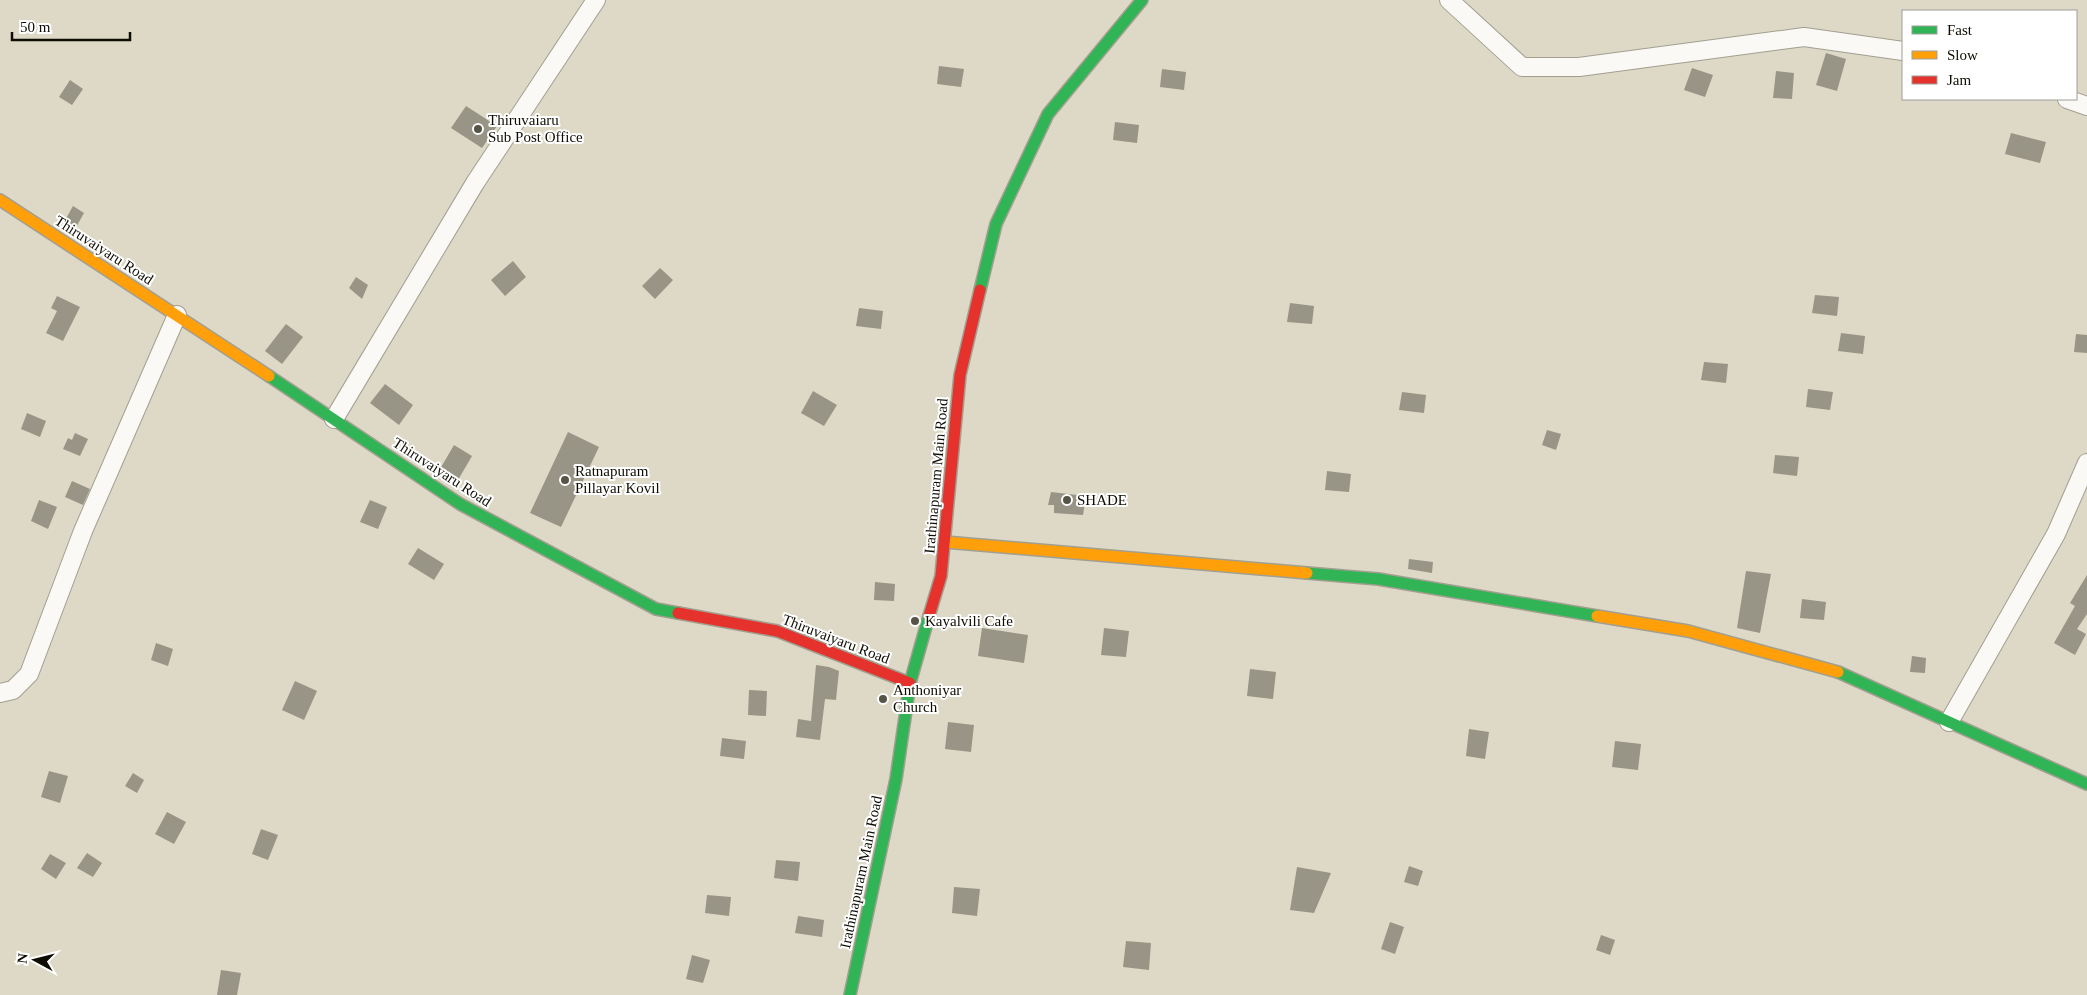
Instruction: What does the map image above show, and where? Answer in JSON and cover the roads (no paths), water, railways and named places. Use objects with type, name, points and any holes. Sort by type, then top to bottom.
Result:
[{"type":"street","points":[[334,419],[475,183],[596,0]]},
{"type":"street","name":"Irathinapuram Main Road","points":[[850,995],[896,779],[910,683],[941,576],[960,375],[996,224],[1048,114],[1142,0]]},
{"type":"street","points":[[1449,0],[1522,66],[1579,67],[1804,37],[1902,51]]},
{"type":"street","points":[[2070,100],[2087,106]]},
{"type":"street","name":"Thiruvaiyaru Road","points":[[0,200],[177,315],[460,504],[656,609],[777,632],[910,683]]},
{"type":"street","points":[[0,693],[13,690],[29,674],[84,531],[177,315]]},
{"type":"street","points":[[1949,722],[2056,534],[2087,463]]},
{"type":"street","points":[[945,542],[1378,579],[1688,631],[1829,668],[2087,784]]},
{"type":"place","name":"Thiruvaiaru Sub Post Office","points":[[478,129]]},
{"type":"place","name":"Ratnapuram Pillayar Kovil","points":[[565,480]]},
{"type":"place","name":"SHADE","points":[[1067,500]]},
{"type":"place","name":"Kayalvili Cafe","points":[[915,621]]},
{"type":"place","name":"Anthoniyar Church","points":[[883,699]]}]
